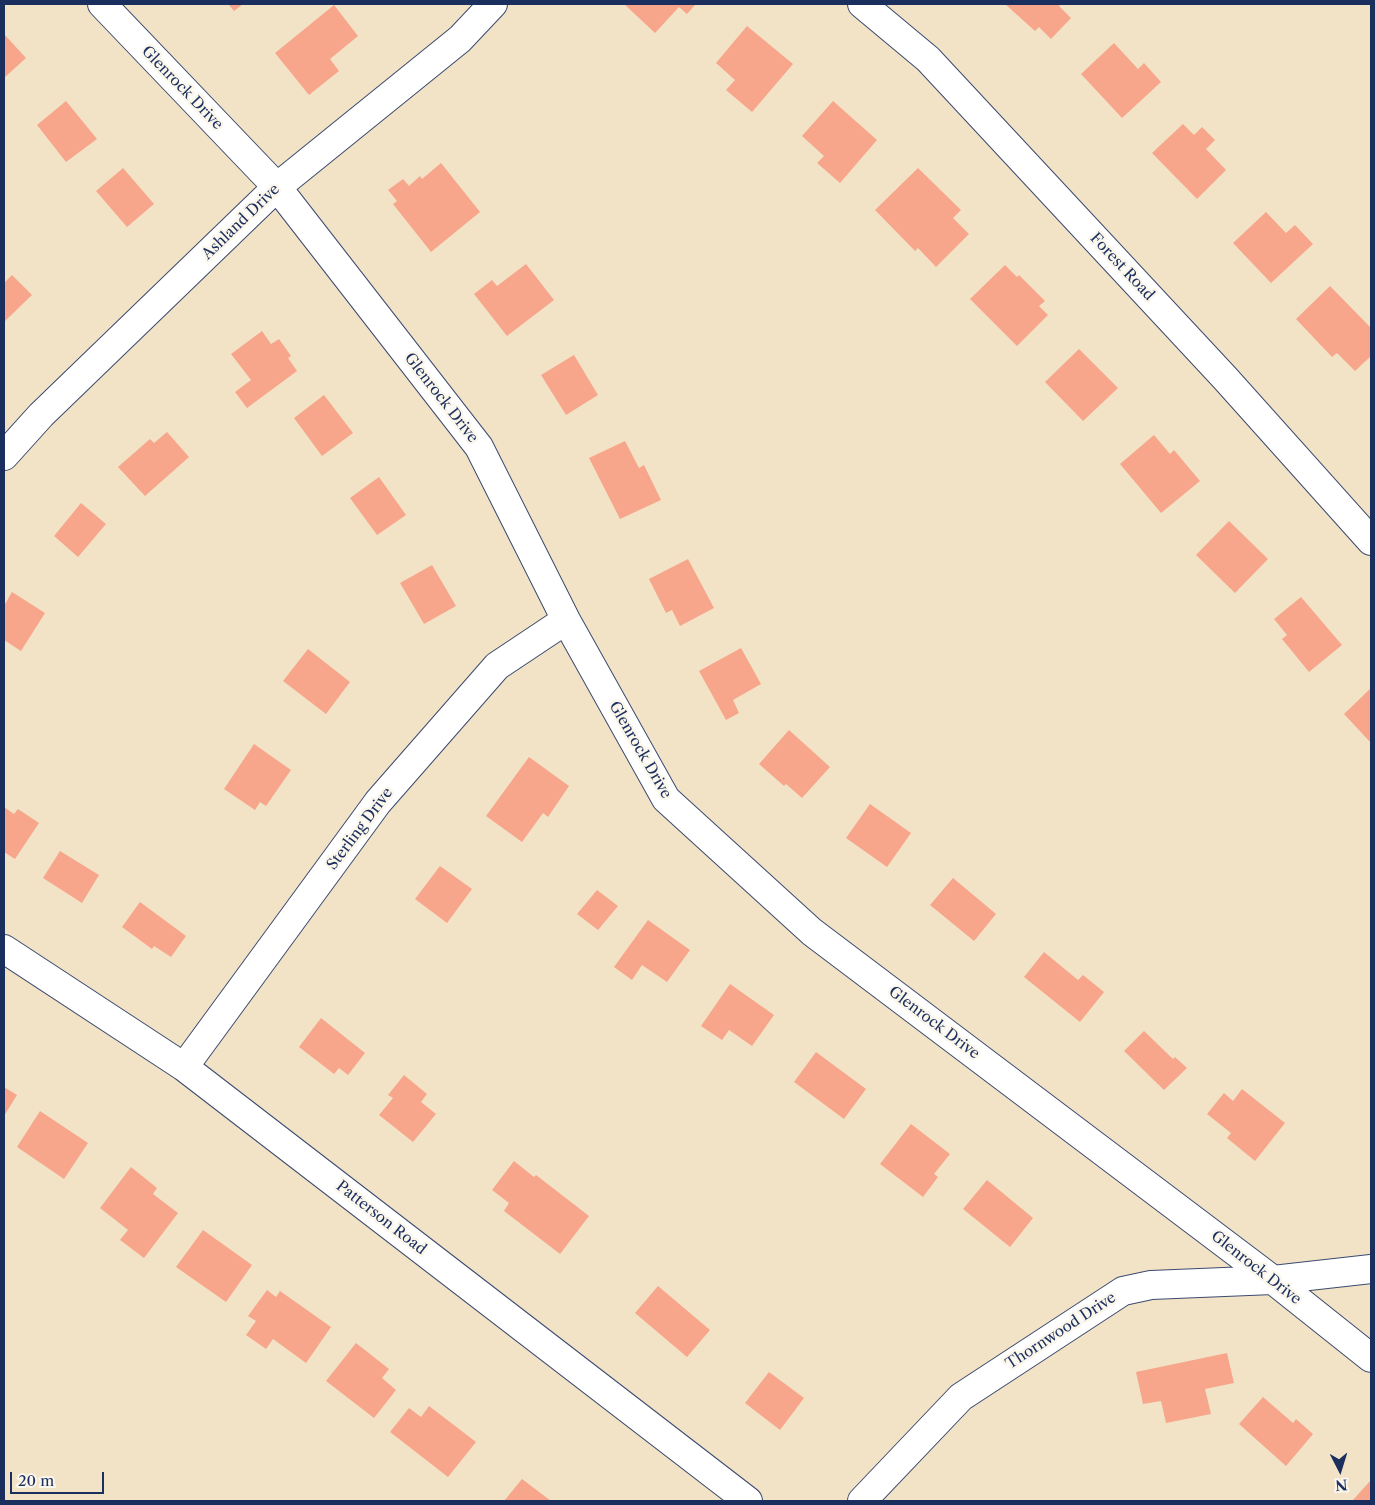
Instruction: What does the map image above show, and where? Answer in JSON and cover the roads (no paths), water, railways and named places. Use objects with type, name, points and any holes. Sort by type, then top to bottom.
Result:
[{"type":"street","name":"Glenrock Drive","points":[[102,4],[277,187],[479,447],[566,620],[666,799],[812,932],[1273,1280],[1371,1358]]},
{"type":"street","name":"Ashland Drive","points":[[4,456],[41,416],[277,187],[460,39],[493,4]]},
{"type":"street","name":"Forest Road","points":[[862,4],[928,59],[1225,378],[1371,541]]},
{"type":"street","name":"Sterling Drive","points":[[184,1067],[378,802],[496,666],[566,620]]},
{"type":"street","name":"Patterson Road","points":[[4,949],[184,1067],[748,1501]]},
{"type":"street","name":"Thornwood Drive","points":[[862,1501],[961,1397],[1123,1291],[1151,1285],[1273,1280],[1371,1269]]}]
